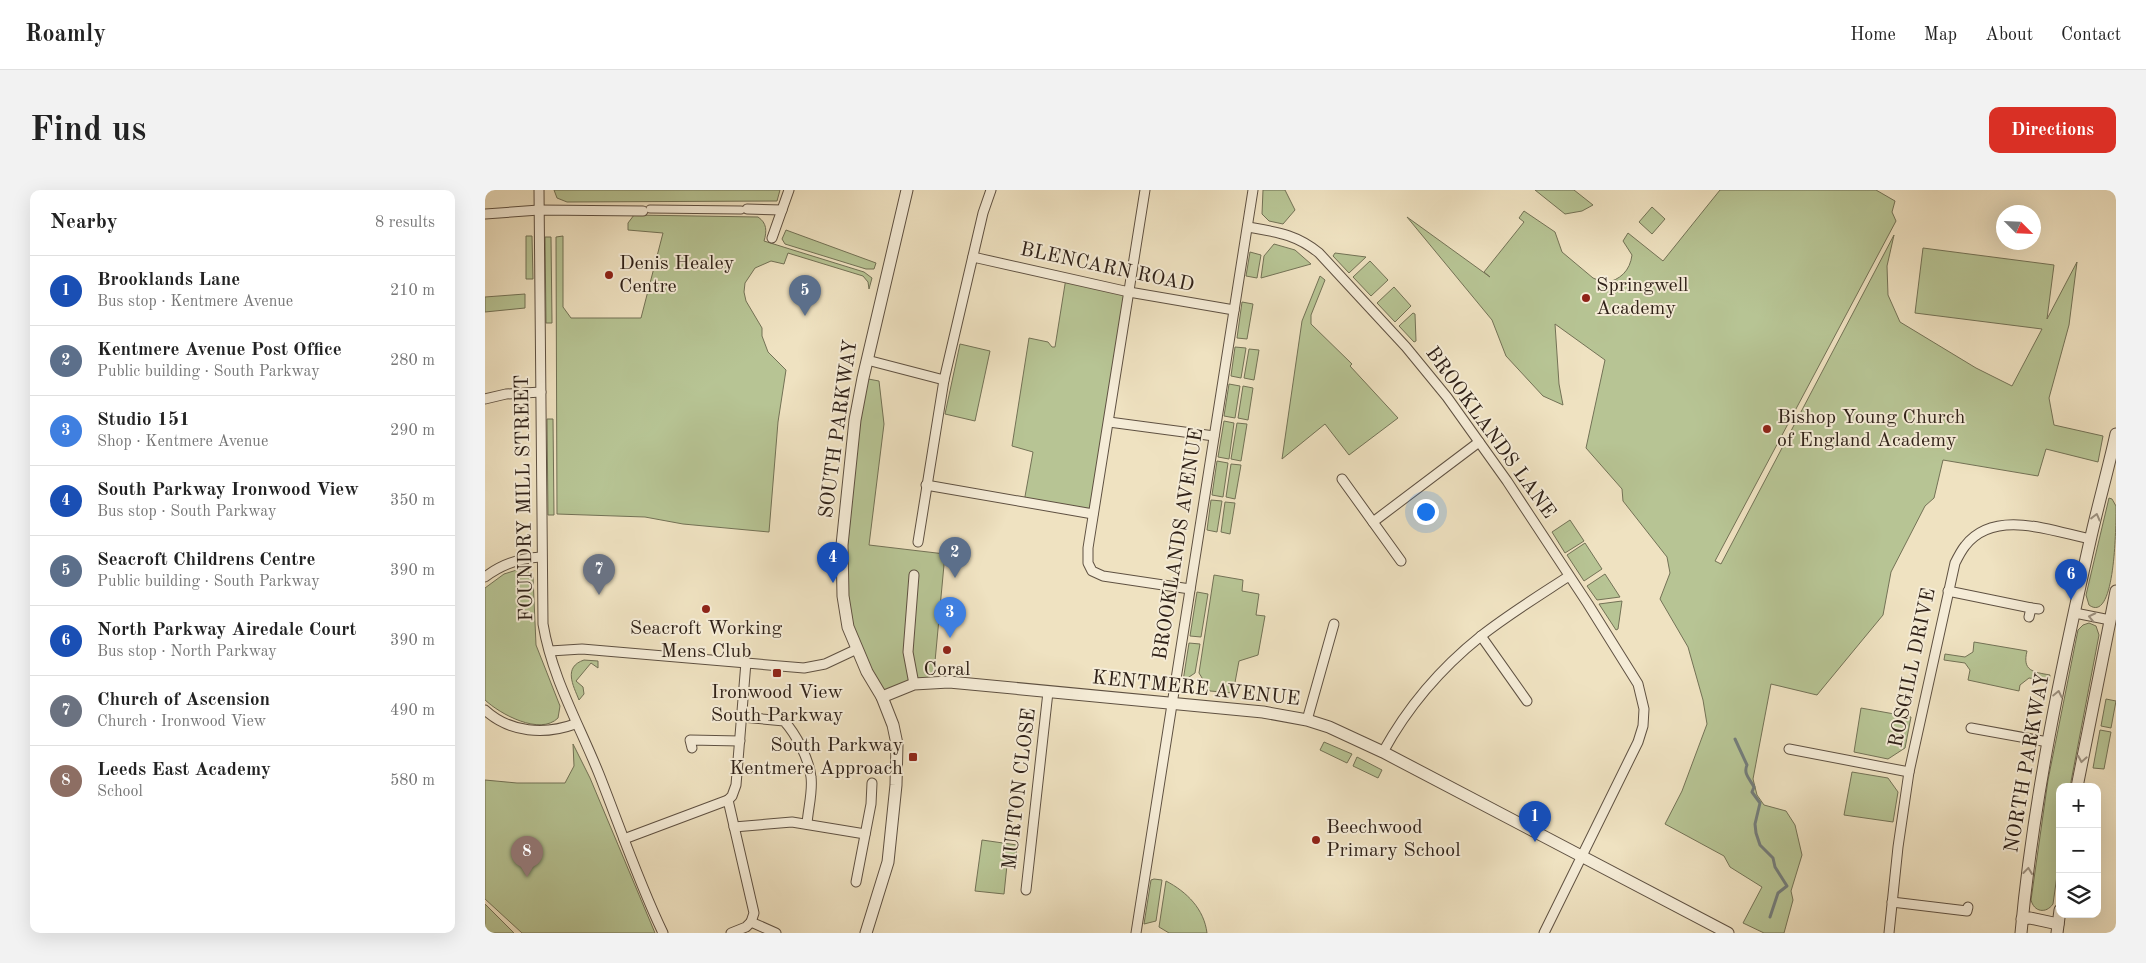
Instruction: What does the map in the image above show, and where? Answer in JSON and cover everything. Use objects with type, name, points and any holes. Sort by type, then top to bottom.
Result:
[{"type":"street","name":"FOUNDRY MILL STREET","points":[[539,190],[543,624],[550,651],[575,724],[598,772],[643,891],[663,933]]},
{"type":"street","points":[[772,238],[789,190]]},
{"type":"street","name":"SOUTH PARKWAY","points":[[866,933],[888,862],[896,785],[897,744],[893,725],[882,697],[857,650],[848,627],[844,608],[842,545],[855,420],[867,360],[907,190]]},
{"type":"street","points":[[918,542],[944,380],[983,213],[991,190]]},
{"type":"street","points":[[1145,190],[1093,514],[1087,563],[1092,571],[1103,576],[1190,589]]},
{"type":"street","name":"BROOKLANDS AVENUE","points":[[1136,933],[1253,190]]},
{"type":"street","points":[[485,214],[539,210],[782,210]]},
{"type":"street","name":"BROOKLANDS LANE","points":[[1248,228],[1292,236],[1307,243],[1319,252],[1406,347],[1447,397],[1479,442],[1635,677],[1641,692],[1644,709],[1643,726],[1638,742],[1544,933]]},
{"type":"street","name":"BLENCARN ROAD","points":[[973,257],[1129,292],[1234,310]]},
{"type":"street","points":[[867,360],[944,380]]},
{"type":"street","points":[[485,399],[506,394],[541,392]]},
{"type":"street","points":[[1109,422],[1214,436]]},
{"type":"street","name":"NORTH PARKWAY","points":[[2021,933],[2033,829],[2048,742],[2090,539],[2112,470],[2116,434]]},
{"type":"street","points":[[1373,522],[1479,442]]},
{"type":"street","points":[[1342,479],[1401,561]]},
{"type":"street","points":[[926,485],[1093,514]]},
{"type":"street","name":"ROSGILL DRIVE","points":[[1889,933],[1909,772],[1955,562],[1965,545],[1981,532],[2000,525],[2020,525],[2090,539]]},
{"type":"street","points":[[485,577],[506,564],[523,559],[541,557]]},
{"type":"street","points":[[914,575],[908,652],[914,684]]},
{"type":"street","points":[[1383,752],[1395,729],[1429,686],[1481,636],[1569,576]]},
{"type":"street","points":[[1948,591],[2033,611]]},
{"type":"street","points":[[2078,783],[2116,591]]},
{"type":"street","points":[[2075,613],[2110,620]]},
{"type":"street","points":[[1307,720],[1334,624]]},
{"type":"street","points":[[1481,636],[1527,701]]},
{"type":"street","points":[[550,651],[582,649],[804,668],[825,664],[857,650]]},
{"type":"street","points":[[623,840],[728,800],[732,796],[736,785],[746,662]]},
{"type":"street","name":"KENTMERE AVENUE","points":[[882,697],[914,684],[949,682],[1263,712],[1307,720],[1329,727],[1383,752],[1728,933]]},
{"type":"street","name":"MURTON CLOSE","points":[[1026,890],[1048,692]]},
{"type":"street","points":[[485,710],[503,723],[530,730],[558,729],[575,724]]},
{"type":"street","points":[[742,717],[784,721],[792,730],[801,747],[811,777],[807,824]]},
{"type":"street","points":[[1971,728],[2048,742]]},
{"type":"street","points":[[692,748],[691,740],[740,742]]},
{"type":"street","points":[[1789,749],[1909,772]]},
{"type":"street","points":[[856,882],[871,804],[872,783]]},
{"type":"street","points":[[728,800],[754,912],[751,922],[746,927],[731,933]]},
{"type":"street","points":[[734,827],[792,822],[865,834]]},
{"type":"street","points":[[1892,902],[1967,911],[1968,907]]},
{"type":"street","points":[[2022,919],[2030,918],[2057,928]]},
{"type":"street","points":[[751,922],[776,933]]},
{"type":"green space","points":[[554,190],[780,190],[777,201],[567,202],[557,198]]},
{"type":"green space","points":[[1263,190],[1285,190],[1295,210],[1283,224],[1269,221],[1262,214]]},
{"type":"green space","points":[[1535,190],[1574,190],[1593,205],[1582,211],[1565,214]]},
{"type":"green space","name":"Bishop Young Church of England Academy","points":[[1720,190],[1876,190],[1895,201],[1892,212],[1896,221],[1715,561],[1721,564],[1894,235],[1887,266],[1888,295],[1900,322],[1976,368],[2012,386],[2042,329],[1915,313],[1923,248],[2054,265],[2047,319],[2077,262],[2069,325],[2049,398],[2054,425],[2103,436],[2098,462],[2046,449],[2038,476],[1943,460],[1934,498],[1925,506],[1891,572],[1883,615],[1817,695],[1771,684],[1753,779],[1757,795],[1764,805],[1786,811],[1795,825],[1802,855],[1791,891],[1793,900],[1784,933],[1764,933],[1743,923],[1762,887],[1730,867],[1724,856],[1665,824],[1682,791],[1707,724],[1703,700],[1688,647],[1660,599],[1670,573],[1667,557],[1623,501],[1622,489],[1586,448],[1605,360],[1555,324],[1559,384],[1563,405],[1543,396],[1506,356],[1492,320],[1407,217],[1490,277],[1484,272],[1524,222],[1519,218],[1524,211],[1555,232],[1562,252],[1593,278],[1605,283],[1620,277],[1629,266],[1632,255],[1623,241],[1628,233],[1663,261]]},
{"type":"green space","points":[[1652,207],[1665,219],[1652,234],[1639,222]]},
{"type":"green space","points":[[634,215],[758,217],[763,222],[765,228],[764,241],[864,272],[872,278],[869,289],[868,282],[863,276],[788,253],[784,264],[771,261],[755,268],[745,283],[746,301],[762,328],[762,336],[768,352],[786,370],[778,422],[769,532],[683,524],[645,517],[557,514],[556,237],[563,236],[563,307],[571,318],[641,318],[663,233],[628,230],[628,223]]},
{"type":"green space","points":[[786,230],[876,263],[874,269],[866,269],[785,244],[782,239]]},
{"type":"green space","points":[[526,236],[532,236],[533,279],[526,279]]},
{"type":"green space","points":[[545,237],[551,237],[552,323],[546,323]]},
{"type":"green space","points":[[1274,244],[1295,250],[1311,264],[1261,278],[1264,256]]},
{"type":"green space","points":[[1250,252],[1261,255],[1257,278],[1246,276]]},
{"type":"green space","points":[[1335,253],[1366,257],[1349,273],[1333,256]]},
{"type":"green space","points":[[1370,261],[1388,280],[1371,296],[1353,277]]},
{"type":"green space","points":[[1320,276],[1325,280],[1311,315],[1311,324],[1352,364],[1350,366],[1398,418],[1349,455],[1325,424],[1282,459],[1302,321]]},
{"type":"green space","points":[[1066,278],[1129,292],[1093,514],[1024,502],[1033,452],[1012,446],[1029,338],[1048,342],[1052,347],[1055,347]]},
{"type":"green space","points":[[1394,287],[1411,306],[1395,322],[1377,303]]},
{"type":"green space","points":[[525,294],[525,308],[485,312],[485,297]]},
{"type":"green space","points":[[1242,302],[1253,304],[1247,339],[1237,338]]},
{"type":"green space","points":[[1413,313],[1415,314],[1416,341],[1414,342],[1399,326]]},
{"type":"green space","points":[[960,344],[990,351],[975,421],[945,414]]},
{"type":"green space","points":[[1235,347],[1246,348],[1241,378],[1231,376]]},
{"type":"green space","points":[[1249,349],[1259,350],[1254,380],[1244,378]]},
{"type":"green space","points":[[863,378],[879,381],[884,424],[869,545],[945,554],[933,683],[882,697],[867,672],[843,596]]},
{"type":"green space","points":[[1229,384],[1240,386],[1235,418],[1224,416]]},
{"type":"green space","points":[[1243,386],[1253,388],[1248,420],[1238,418]]},
{"type":"green space","points":[[547,419],[553,419],[554,515],[548,515]]},
{"type":"green space","points":[[1224,421],[1234,423],[1229,459],[1218,457]]},
{"type":"green space","points":[[1237,423],[1247,424],[1241,461],[1231,459]]},
{"type":"green space","points":[[1217,461],[1228,463],[1223,497],[1212,495]]},
{"type":"green space","points":[[1231,464],[1241,465],[1235,499],[1226,497]]},
{"type":"green space","points":[[2109,498],[2112,499],[2116,506],[2113,569],[2105,600],[2098,607],[2089,605],[2086,595]]},
{"type":"green space","points":[[1211,500],[1222,501],[1217,532],[1207,530]]},
{"type":"green space","points":[[1225,502],[1235,503],[1230,534],[1221,532]]},
{"type":"green space","points":[[1570,520],[1584,541],[1565,553],[1552,532]]},
{"type":"green space","points":[[1585,543],[1602,569],[1584,581],[1567,555]]},
{"type":"green space","points":[[520,569],[528,571],[533,577],[536,645],[560,706],[558,718],[550,723],[541,725],[531,724],[510,717],[485,700],[485,588],[504,574]]},
{"type":"green space","points":[[1605,574],[1620,597],[1597,600],[1587,586]]},
{"type":"green space","points":[[1214,575],[1243,580],[1242,591],[1259,594],[1256,615],[1265,616],[1258,655],[1239,661],[1233,693],[1210,691],[1199,673]]},
{"type":"green space","points":[[1197,592],[1208,594],[1201,637],[1190,636]]},
{"type":"green space","points":[[1622,601],[1618,629],[1616,630],[1599,604]]},
{"type":"green space","points":[[2089,623],[2096,626],[2099,635],[2071,783],[2056,783],[2056,883],[2053,904],[2047,909],[2040,910],[2035,907],[2031,900],[2048,780],[2078,630],[2083,625]]},
{"type":"green space","points":[[1974,642],[2027,651],[2026,663],[2028,667],[2039,673],[2050,675],[2049,681],[2029,678],[2020,685],[2019,691],[1968,680],[1970,670],[1965,663],[1944,660],[1945,654],[1965,657],[1973,652]]},
{"type":"green space","points":[[1189,643],[1200,644],[1195,673],[1183,681]]},
{"type":"green space","points":[[584,660],[598,661],[598,668],[591,663],[576,681],[583,687],[584,694],[579,700],[571,677],[574,667]]},
{"type":"green space","points":[[2106,699],[2116,701],[2111,728],[2101,726]]},
{"type":"green space","points":[[1861,708],[1911,717],[1905,748],[1888,759],[1854,752]]},
{"type":"green space","points":[[2100,730],[2111,732],[2104,769],[2093,768]]},
{"type":"green space","points":[[1324,742],[1352,754],[1347,763],[1320,750]]},
{"type":"green space","points":[[573,744],[590,778],[655,933],[522,933],[485,899],[485,780],[517,783],[565,783],[574,766]]},
{"type":"green space","points":[[1357,757],[1382,770],[1378,778],[1353,766]]},
{"type":"green space","points":[[1852,772],[1888,778],[1898,792],[1893,822],[1844,815]]},
{"type":"green space","points":[[982,840],[1017,845],[1016,855],[1007,865],[1004,894],[975,891]]},
{"type":"green space","points":[[1151,880],[1162,880],[1156,921],[1144,924]]},
{"type":"green space","points":[[1166,881],[1181,890],[1193,902],[1202,916],[1207,933],[1169,933],[1159,927]]},
{"type":"green space","points":[[485,904],[514,933],[485,933]]},
{"type":"waterway","points":[[1735,739],[1747,765],[1746,774],[1754,787],[1752,792],[1760,803],[1755,824],[1760,845],[1773,858],[1775,867],[1787,886],[1778,893],[1770,917]]},
{"type":"place","name":"Denis Healey Centre","points":[[609,275]]},
{"type":"place","name":"Springwell Academy","points":[[1586,298]]},
{"type":"place","name":"Seacroft Childrens Centre","points":[[805,316]]},
{"type":"place","name":"Bishop Young Church of England Academy","points":[[1767,429]]},
{"type":"place","name":"Kentmere Avenue Post Office","points":[[955,578]]},
{"type":"place","name":"South Parkway Ironwood View","points":[[833,583]]},
{"type":"place","name":"Church of Ascension","points":[[599,595]]},
{"type":"place","name":"North Parkway Airedale Court","points":[[2071,600]]},
{"type":"place","name":"Seacroft Working Mens Club","points":[[706,609]]},
{"type":"place","name":"Studio 151","points":[[950,638]]},
{"type":"place","name":"Coral","points":[[947,650]]},
{"type":"place","name":"Ironwood View South Parkway","points":[[777,673]]},
{"type":"place","name":"South Parkway Kentmere Approach","points":[[913,757]]},
{"type":"place","name":"Beechwood Primary School","points":[[1316,840]]},
{"type":"place","name":"Brooklands Lane","points":[[1535,842]]},
{"type":"place","name":"Leeds East Academy","points":[[527,877]]}]
